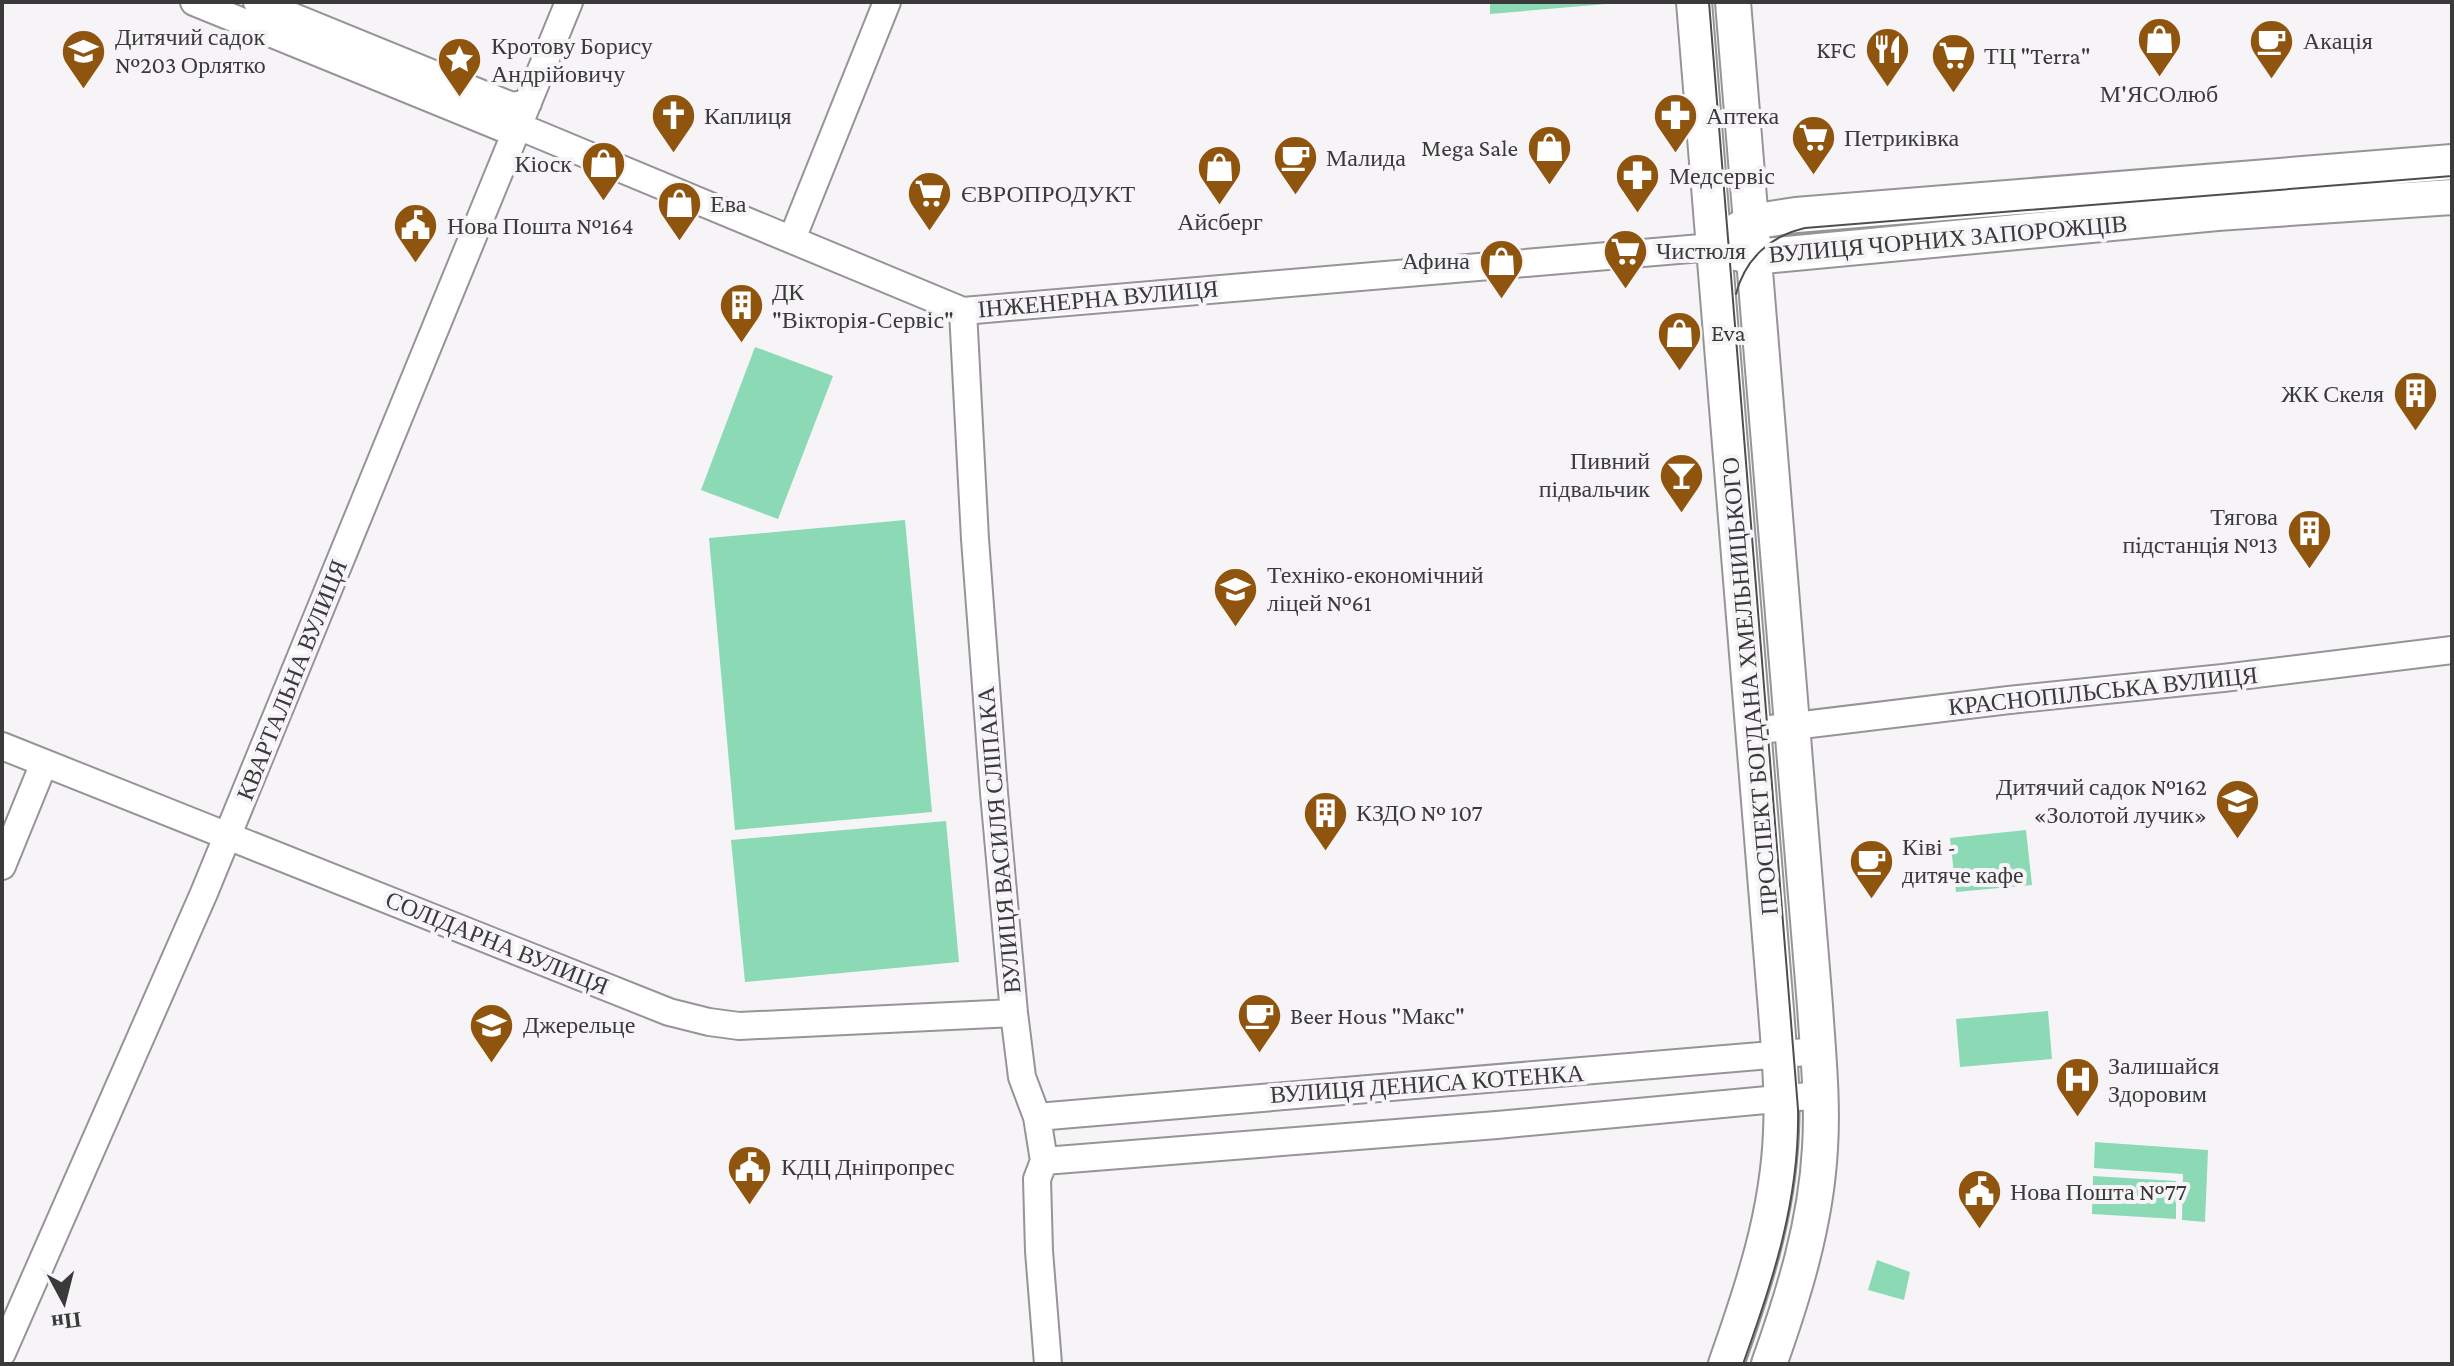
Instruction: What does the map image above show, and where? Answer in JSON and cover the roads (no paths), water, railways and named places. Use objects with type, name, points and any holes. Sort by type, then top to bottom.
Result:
[{"type":"main road","name":"ПРОСПЕКТ БОГДАНА ХМЕЛЬНИЦЬКОГО","points":[[1694,2],[1781,1099],[1780,1152],[1767,1238],[1726,1364]]},
{"type":"main road","name":"ПРОСПЕКТ БОГДАНА ХМЕЛЬНИЦЬКОГО","points":[[1733,2],[1820,1095],[1820,1151],[1812,1215],[1799,1272],[1769,1364]]},
{"type":"main road","name":"ВУЛИЦЯ ЧОРНИХ ЗАПОРОЖЦІВ","points":[[1713,247],[1751,222],[1796,215],[2452,162]]},
{"type":"main road","name":"ВУЛИЦЯ ЧОРНИХ ЗАПОРОЖЦІВ","points":[[1713,247],[1754,257],[2288,207],[2452,197]]},
{"type":"main road","points":[[1992,199],[1995,233]]},
{"type":"street","name":"ІНЖЕНЕРНА ВУЛИЦЯ","points":[[194,2],[520,121],[963,311],[1713,247]]},
{"type":"street","name":"ІНЖЕНЕРНА ВУЛИЦЯ","points":[[257,2],[512,106],[520,121]]},
{"type":"street","name":"КВАРТАЛЬНА ВУЛИЦЯ","points":[[2,1353],[198,908],[569,2]]},
{"type":"street","points":[[792,239],[887,2]]},
{"type":"street","name":"ВУЛИЦЯ ВАСИЛЯ СЛІПАКА","points":[[963,311],[988,715],[1014,1013],[1022,1077],[1037,1117],[1044,1161],[1037,1179],[1048,1364]]},
{"type":"street","name":"КРАСНОПІЛЬСЬКА ВУЛИЦЯ","points":[[1753,731],[2452,650]]},
{"type":"street","name":"СОЛІДАРНА ВУЛИЦЯ","points":[[2,746],[669,1012],[739,1026],[1014,1013]]},
{"type":"street","points":[[2,866],[44,763]]},
{"type":"street","name":"ВУЛИЦЯ ДЕНИСА КОТЕНКА","points":[[1037,1117],[1818,1051]]},
{"type":"street","name":"ВУЛИЦЯ ДЕНИСА КОТЕНКА","points":[[1044,1161],[1497,1125],[1820,1095]]},
{"type":"tram line","points":[[1709,2],[1798,1109],[1789,1207],[1765,1302],[1743,1364]]},
{"type":"tram line","points":[[1736,294],[1746,270],[1761,251],[1781,237],[1805,228],[2452,176]]},
{"type":"place","name":"М'ЯСОлюб","points":[[2159,79]]},
{"type":"place","name":"Акація","points":[[2272,80]]},
{"type":"place","name":"KFC","points":[[1887,89]]},
{"type":"place","name":"Дитячий садок №203 Орлятко","points":[[84,90]]},
{"type":"place","name":"ТЦ \"Terra\"","points":[[1953,95]]},
{"type":"place","name":"Кротову Борису Андрійовичу","points":[[460,99]]},
{"type":"place","name":"Каплиця","points":[[673,155]]},
{"type":"place","name":"Аптека","points":[[1675,155]]},
{"type":"place","name":"Петриківка","points":[[1813,177]]},
{"type":"place","name":"Mega Sale","points":[[1549,187]]},
{"type":"place","name":"Малида","points":[[1295,197]]},
{"type":"place","name":"Кіоск","points":[[603,203]]},
{"type":"place","name":"Айсберг","points":[[1220,207]]},
{"type":"place","name":"Медсервіс","points":[[1638,215]]},
{"type":"place","name":"ЄВРОПРОДУКТ","points":[[930,233]]},
{"type":"place","name":"Ева","points":[[679,243]]},
{"type":"place","name":"Нова Пошта №164","points":[[416,265]]},
{"type":"place","name":"Чистюля","points":[[1625,290]]},
{"type":"place","name":"Афина","points":[[1501,300]]},
{"type":"place","name":"ДК \"Вікторія-Сервіс\"","points":[[741,345]]},
{"type":"place","name":"Eva","points":[[1680,372]]},
{"type":"place","name":"ЖК Скеля","points":[[2415,433]]},
{"type":"place","name":"Пивний підвальчик","points":[[1681,514]]},
{"type":"place","name":"Тягова пiдстанцiя №13","points":[[2309,570]]},
{"type":"place","name":"Техніко-економічний ліцей №61","points":[[1236,628]]},
{"type":"place","name":"Дитячий садок №162 «Золотой лучик»","points":[[2238,840]]},
{"type":"place","name":"КЗДО № 107","points":[[1325,852]]},
{"type":"place","name":"Ківі - дитяче кафе","points":[[1871,900]]},
{"type":"place","name":"Beer Hous \"Макс\"","points":[[1259,1055]]},
{"type":"place","name":"Джерельце","points":[[492,1064]]},
{"type":"place","name":"Залишайся Здоровим","points":[[2077,1119]]},
{"type":"place","name":"КДЦ Дніпропрес","points":[[750,1206]]},
{"type":"place","name":"Нова Пошта №77","points":[[1979,1231]]}]
